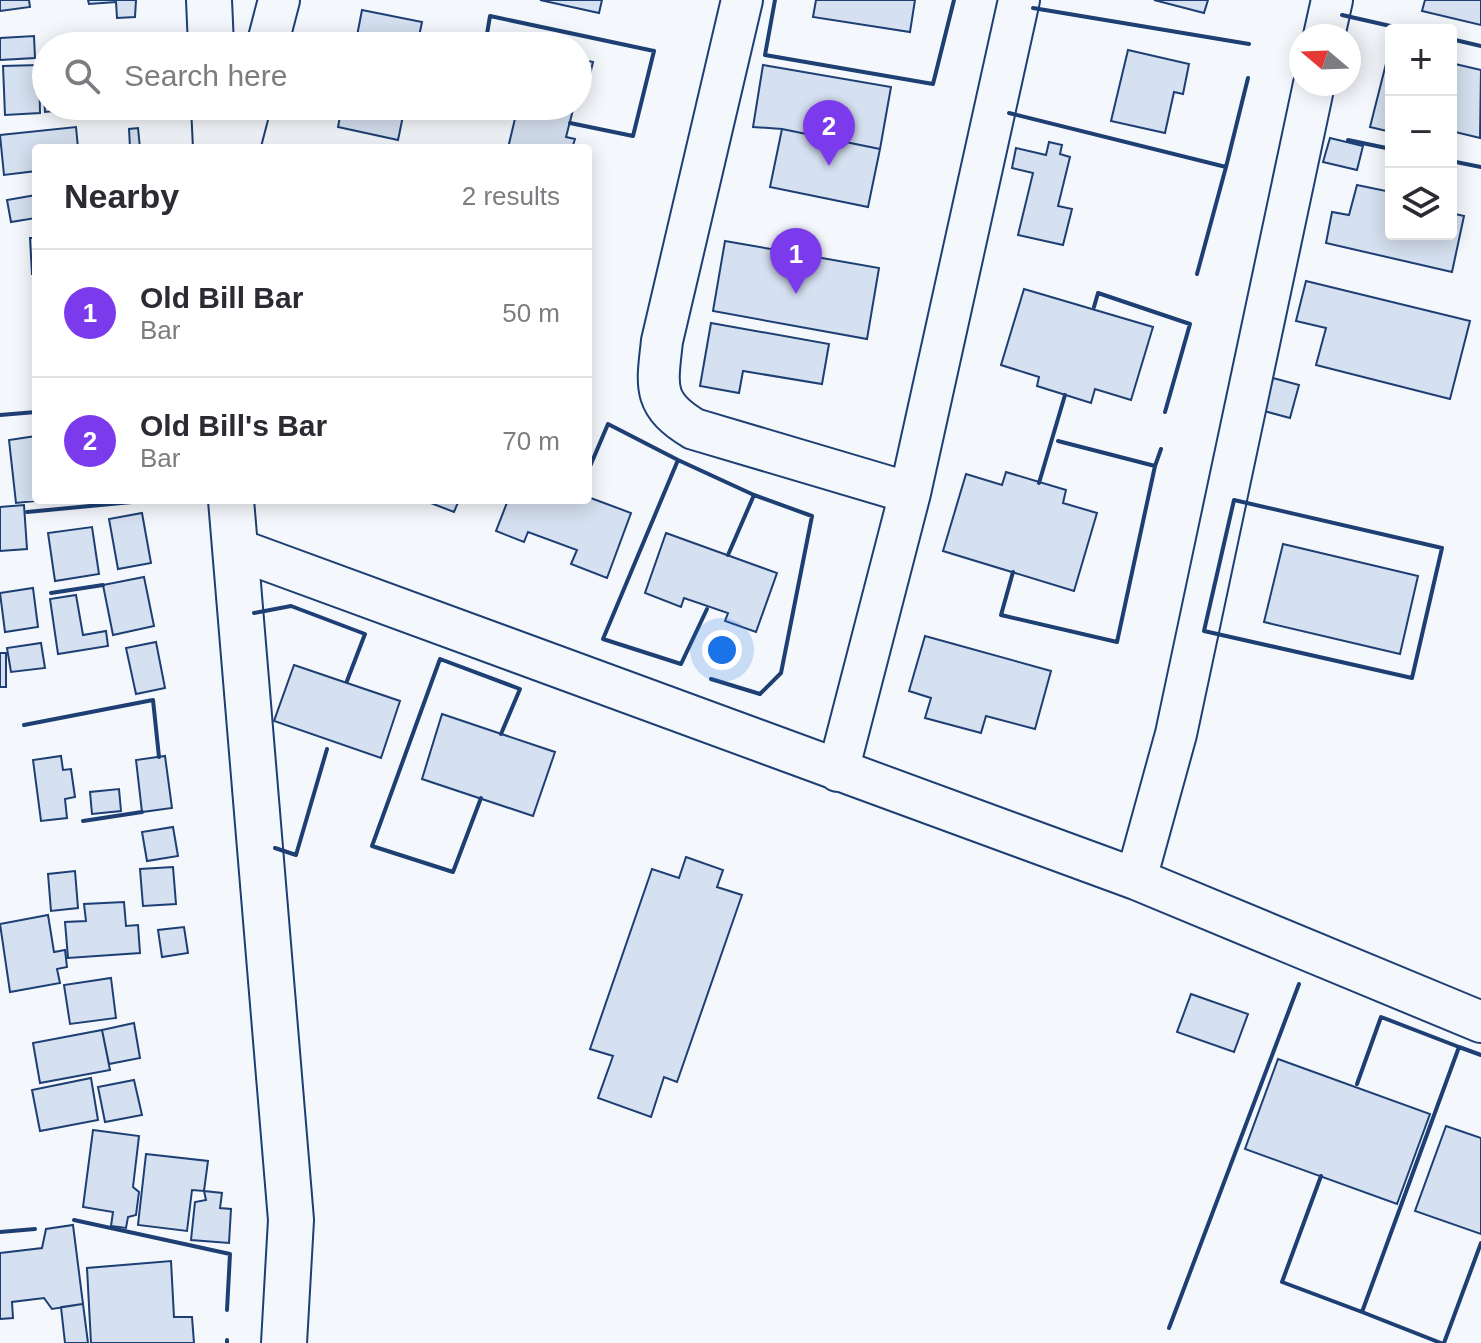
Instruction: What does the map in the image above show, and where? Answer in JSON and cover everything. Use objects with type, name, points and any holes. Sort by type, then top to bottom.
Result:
[{"type":"street","points":[[209,0],[210,32]]},
{"type":"street","points":[[271,32],[279,0]]},
{"type":"street","points":[[742,0],[662,341],[656,386],[669,414],[694,429],[910,493]]},
{"type":"street","points":[[838,771],[910,493],[1019,0]]},
{"type":"street","points":[[1327,24],[1332,0]]},
{"type":"street","points":[[1136,879],[1176,734],[1311,96]]},
{"type":"street","points":[[215,120],[216,144]]},
{"type":"street","points":[[240,144],[246,120]]},
{"type":"street","points":[[231,504],[291,1220],[284,1343]]},
{"type":"street","points":[[234,548],[1136,879],[1481,1022]]},
{"type":"building","points":[[0,0],[29,0],[30,7],[0,11]]},
{"type":"building","points":[[88,0],[136,0],[135,17],[117,18],[116,2],[89,4]]},
{"type":"building","points":[[540,0],[602,0],[599,13]]},
{"type":"building","points":[[816,0],[915,0],[910,32],[813,17]]},
{"type":"building","points":[[1154,0],[1208,0],[1204,13]]},
{"type":"building","points":[[1425,0],[1481,0],[1481,25],[1422,11]]},
{"type":"building","points":[[362,10],[422,22],[420,32],[358,32]]},
{"type":"building","points":[[32,36],[32,58],[0,60],[0,38]]},
{"type":"building","points":[[1128,50],[1189,64],[1183,94],[1174,92],[1165,133],[1111,121]]},
{"type":"building","points":[[1457,64],[1481,70],[1480,138],[1457,132]]},
{"type":"building","points":[[32,65],[32,113],[5,115],[3,66]]},
{"type":"building","points":[[763,65],[891,87],[880,149],[782,129],[753,127]]},
{"type":"building","points":[[1385,68],[1385,131],[1370,127]]},
{"type":"building","points":[[339,120],[402,120],[398,140],[338,127]]},
{"type":"building","points":[[515,120],[570,120],[566,137],[575,139],[573,144],[509,144]]},
{"type":"building","points":[[76,127],[78,144],[32,144],[32,172],[4,175],[0,135]]},
{"type":"building","points":[[138,128],[140,144],[130,144],[129,129]]},
{"type":"building","points":[[782,129],[880,149],[868,207],[770,187]]},
{"type":"building","points":[[1330,138],[1363,146],[1357,170],[1323,162]]},
{"type":"building","points":[[1049,142],[1062,145],[1060,154],[1070,157],[1058,206],[1072,209],[1063,245],[1018,235],[1033,173],[1012,168],[1016,148],[1046,155]]},
{"type":"building","points":[[1357,185],[1385,191],[1385,240],[1457,240],[1457,214],[1464,216],[1452,272],[1326,243],[1332,212],[1349,215]]},
{"type":"building","points":[[32,196],[32,219],[11,222],[7,200]]},
{"type":"building","points":[[725,241],[879,268],[867,339],[713,311]]},
{"type":"building","points":[[1306,281],[1470,321],[1450,399],[1316,365],[1326,328],[1296,321]]},
{"type":"building","points":[[1024,289],[1153,327],[1131,400],[1095,389],[1091,403],[1037,386],[1039,377],[1001,365]]},
{"type":"building","points":[[711,323],[829,344],[822,384],[743,371],[739,393],[700,386]]},
{"type":"building","points":[[1273,378],[1299,385],[1290,418],[1264,411]]},
{"type":"building","points":[[32,437],[32,501],[16,503],[9,440]]},
{"type":"building","points":[[1006,472],[1066,490],[1063,503],[1097,513],[1074,591],[943,551],[966,474],[1002,485]]},
{"type":"building","points":[[592,498],[631,513],[607,578],[571,564],[577,550],[528,532],[524,542],[496,531],[506,504],[592,504]]},
{"type":"building","points":[[433,504],[457,504],[454,512]]},
{"type":"building","points":[[24,505],[27,549],[0,551],[0,507]]},
{"type":"building","points":[[142,513],[151,563],[118,569],[109,519]]},
{"type":"building","points":[[92,527],[99,574],[55,581],[48,533]]},
{"type":"building","points":[[666,533],[777,573],[756,632],[725,621],[728,613],[684,598],[681,607],[645,593]]},
{"type":"building","points":[[1283,544],[1418,576],[1400,654],[1264,622]]},
{"type":"building","points":[[144,577],[154,626],[113,635],[103,585]]},
{"type":"building","points":[[33,588],[38,627],[5,632],[0,593]]},
{"type":"building","points":[[76,595],[83,635],[106,631],[108,646],[58,654],[50,599]]},
{"type":"building","points":[[925,636],[1051,671],[1035,729],[986,716],[981,733],[925,718],[931,698],[909,691]]},
{"type":"building","points":[[156,642],[165,688],[136,694],[126,648]]},
{"type":"building","points":[[41,643],[45,668],[11,672],[7,648]]},
{"type":"building","points":[[0,653],[6,653],[6,687],[0,687]]},
{"type":"building","points":[[294,665],[400,701],[381,758],[274,721]]},
{"type":"building","points":[[442,714],[555,752],[533,816],[422,779]]},
{"type":"building","points":[[61,756],[63,770],[71,769],[75,797],[65,799],[67,818],[41,821],[33,760]]},
{"type":"building","points":[[165,756],[172,808],[142,812],[136,760]]},
{"type":"building","points":[[119,789],[121,811],[92,814],[90,792]]},
{"type":"building","points":[[173,827],[178,856],[147,861],[142,832]]},
{"type":"building","points":[[686,857],[723,870],[717,887],[742,895],[677,1082],[664,1077],[651,1117],[598,1098],[613,1056],[590,1049],[652,869],[679,878]]},
{"type":"building","points":[[173,867],[176,904],[143,906],[140,869]]},
{"type":"building","points":[[75,871],[78,908],[51,911],[48,874]]},
{"type":"building","points":[[124,902],[126,926],[138,925],[140,953],[68,958],[65,922],[86,921],[84,904]]},
{"type":"building","points":[[48,915],[54,952],[65,950],[67,967],[57,969],[60,983],[10,992],[0,924]]},
{"type":"building","points":[[184,927],[188,953],[162,957],[158,930]]},
{"type":"building","points":[[111,978],[116,1018],[70,1024],[64,985]]},
{"type":"building","points":[[1191,994],[1248,1014],[1234,1052],[1177,1032]]},
{"type":"building","points":[[134,1023],[140,1058],[109,1064],[102,1030]]},
{"type":"building","points":[[102,1030],[110,1070],[40,1083],[33,1043]]},
{"type":"building","points":[[1278,1059],[1430,1114],[1397,1204],[1245,1149]]},
{"type":"building","points":[[91,1078],[98,1120],[40,1131],[32,1090]]},
{"type":"building","points":[[134,1080],[142,1115],[105,1122],[98,1087]]},
{"type":"building","points":[[1446,1126],[1481,1138],[1481,1234],[1415,1211]]},
{"type":"building","points":[[93,1130],[139,1136],[133,1187],[139,1192],[136,1215],[128,1217],[126,1228],[111,1226],[113,1212],[83,1207]]},
{"type":"building","points":[[146,1154],[208,1161],[204,1191],[192,1190],[187,1231],[138,1225]]},
{"type":"building","points":[[204,1191],[222,1193],[220,1208],[231,1209],[229,1243],[191,1240],[195,1202],[206,1200]]},
{"type":"building","points":[[73,1225],[83,1304],[52,1309],[44,1298],[12,1302],[13,1318],[0,1319],[0,1253],[42,1248],[46,1229]]},
{"type":"building","points":[[171,1261],[174,1317],[192,1317],[194,1343],[91,1343],[87,1268]]},
{"type":"building","points":[[83,1304],[88,1343],[65,1343],[61,1307]]},
{"type":"wall","points":[[775,0],[765,55],[933,84],[954,0]]},
{"type":"wall","points":[[1033,8],[1249,44]]},
{"type":"wall","points":[[1342,15],[1385,25]]},
{"type":"wall","points":[[487,32],[490,16],[565,32]]},
{"type":"wall","points":[[570,123],[633,136],[654,51],[592,38]]},
{"type":"wall","points":[[1457,40],[1481,46]]},
{"type":"wall","points":[[1009,113],[1226,167],[1248,78]]},
{"type":"wall","points":[[1348,140],[1385,148]]},
{"type":"wall","points":[[1457,162],[1481,167]]},
{"type":"wall","points":[[1197,274],[1226,167]]},
{"type":"wall","points":[[1094,307],[1098,293],[1190,324],[1165,412]]},
{"type":"wall","points":[[1039,483],[1065,395]]},
{"type":"wall","points":[[0,415],[32,412]]},
{"type":"wall","points":[[592,462],[608,424],[678,460],[603,639],[681,664],[707,609]]},
{"type":"wall","points":[[1058,441],[1155,466],[1161,449]]},
{"type":"wall","points":[[678,460],[754,495],[728,555]]},
{"type":"wall","points":[[1013,572],[1001,615],[1117,642],[1155,466]]},
{"type":"wall","points":[[711,679],[760,694],[781,673],[812,516],[754,495]]},
{"type":"wall","points":[[1234,500],[1442,548],[1412,678],[1204,631],[1234,500]]},
{"type":"wall","points":[[27,512],[111,504]]},
{"type":"wall","points":[[51,593],[103,585]]},
{"type":"wall","points":[[254,613],[291,606],[365,634],[347,681]]},
{"type":"wall","points":[[481,798],[453,872],[372,846],[440,659],[520,689],[501,734]]},
{"type":"wall","points":[[24,725],[153,700],[159,757]]},
{"type":"wall","points":[[275,848],[296,855],[327,749]]},
{"type":"wall","points":[[83,821],[142,812]]},
{"type":"wall","points":[[1169,1328],[1299,984]]},
{"type":"wall","points":[[1321,1176],[1282,1282],[1362,1312],[1459,1047],[1381,1017],[1357,1084]]},
{"type":"wall","points":[[1459,1047],[1481,1055]]},
{"type":"wall","points":[[74,1220],[230,1254],[227,1310]]},
{"type":"wall","points":[[0,1232],[35,1229]]},
{"type":"wall","points":[[1444,1343],[1481,1243]]},
{"type":"wall","points":[[1362,1312],[1441,1343]]},
{"type":"place","name":"Old Bill's Bar","points":[[829,166]]},
{"type":"place","name":"Old Bill Bar","points":[[796,294]]}]
